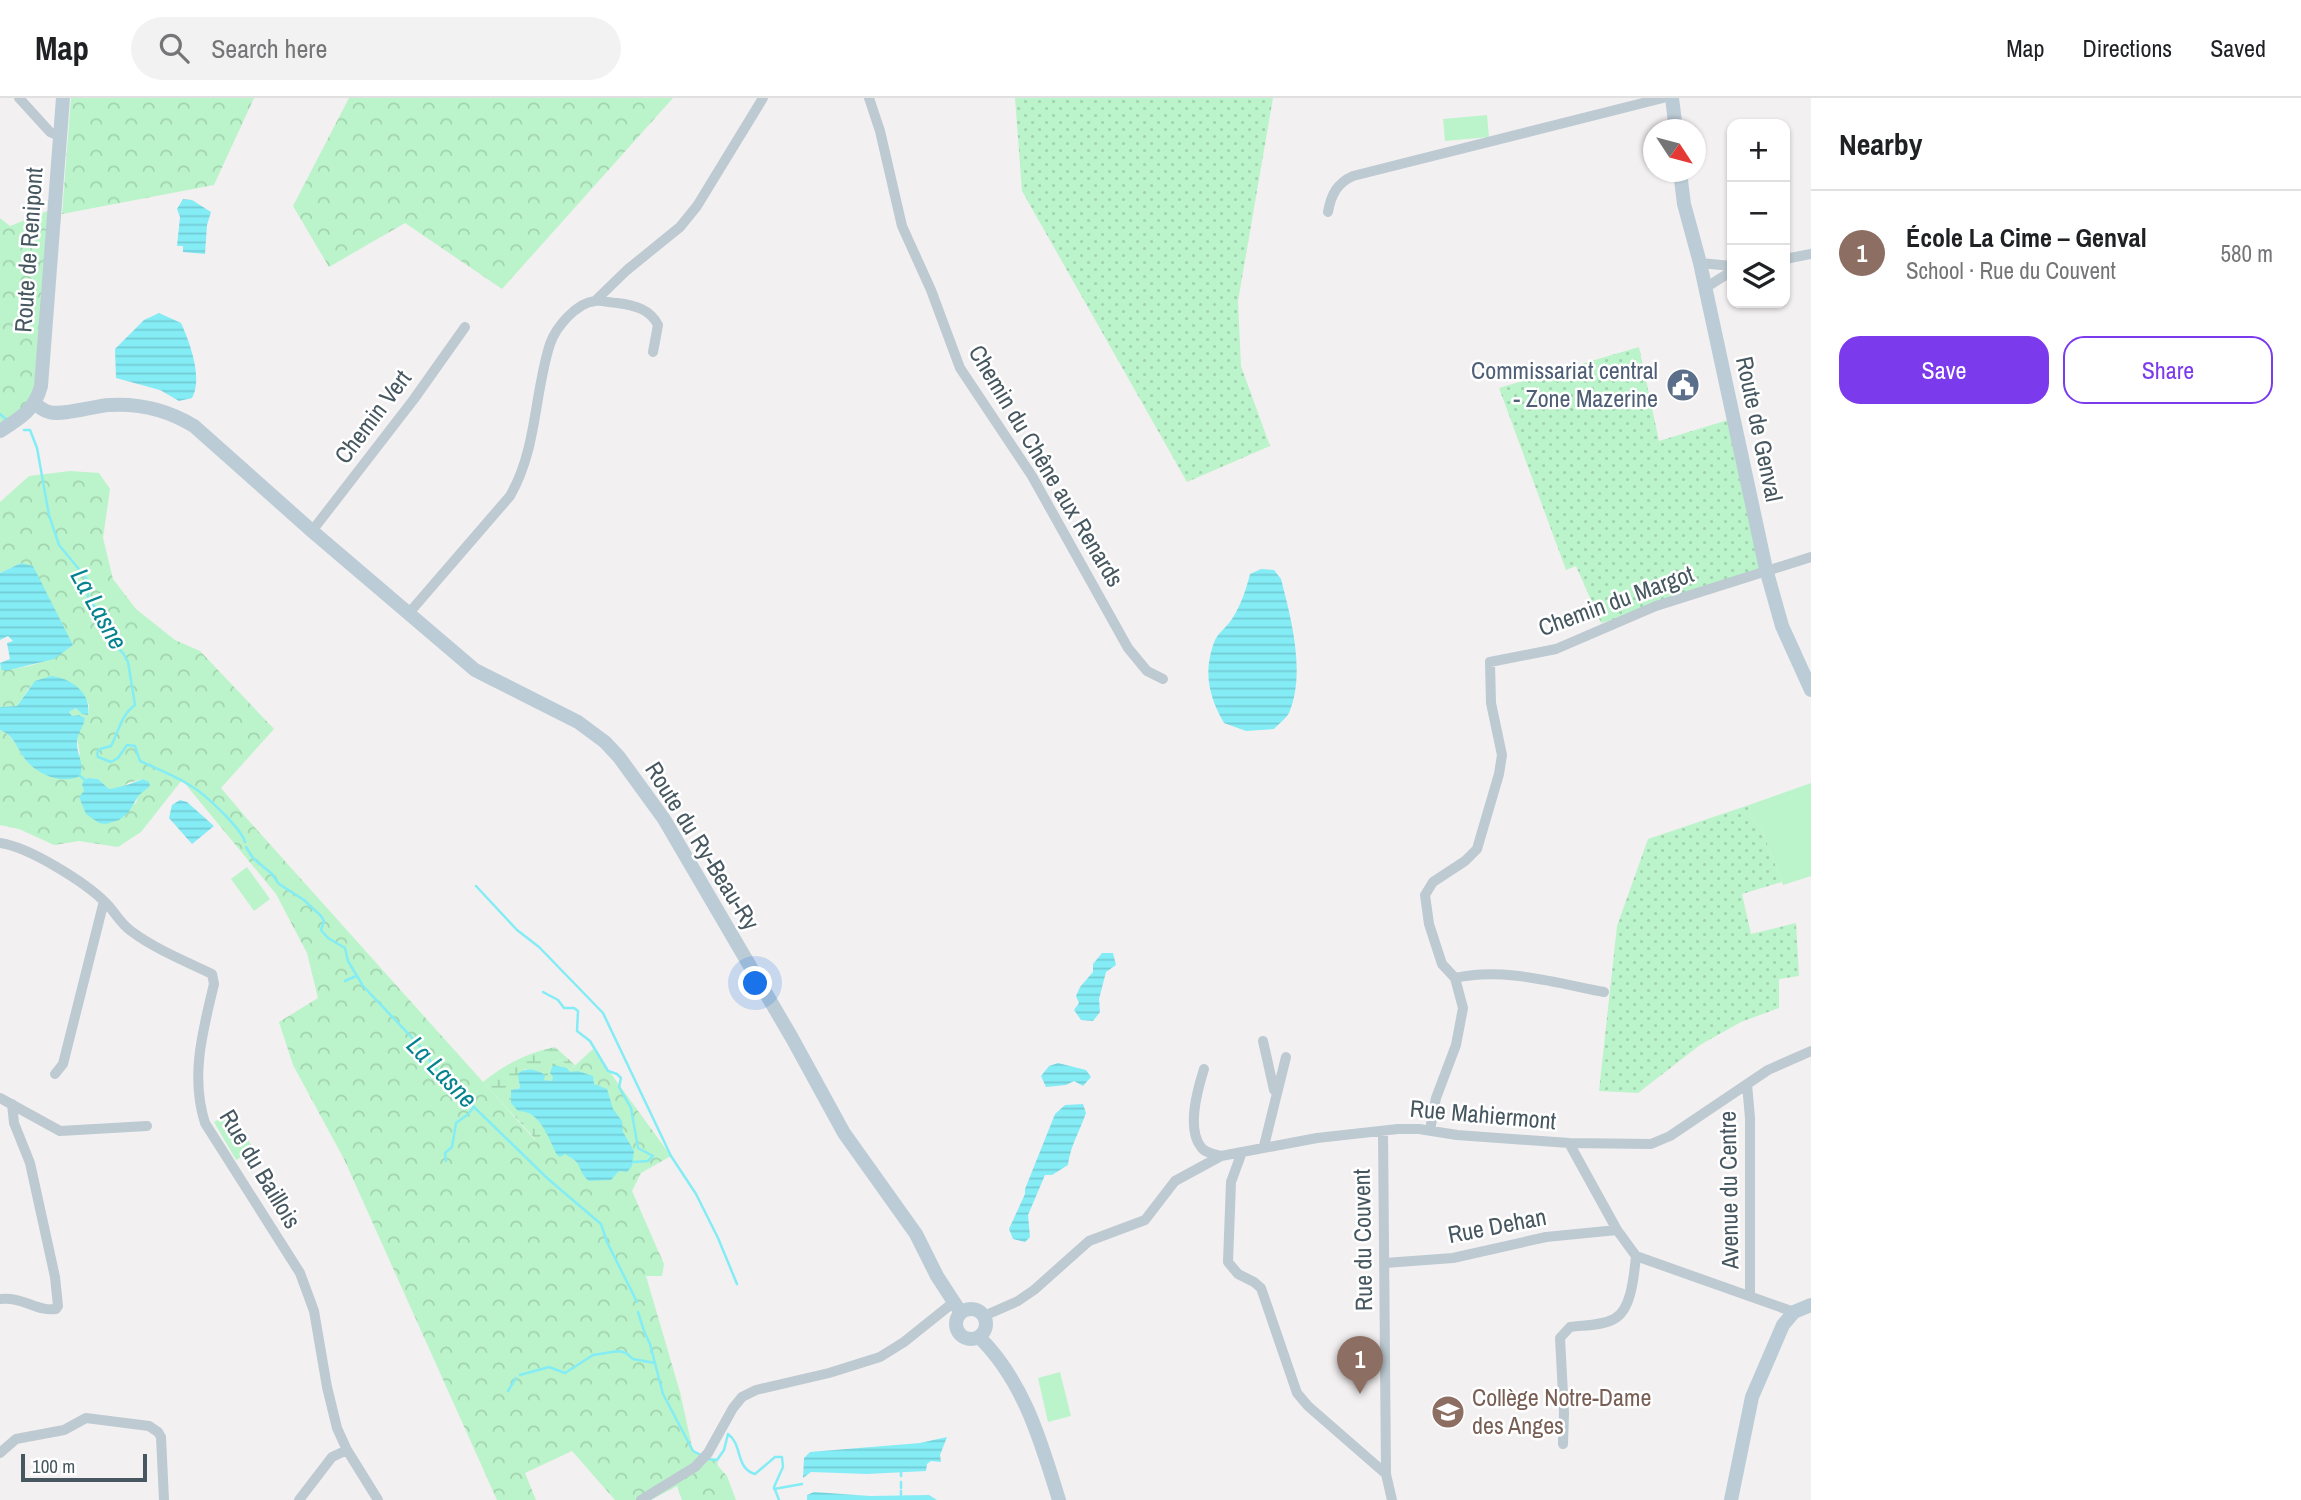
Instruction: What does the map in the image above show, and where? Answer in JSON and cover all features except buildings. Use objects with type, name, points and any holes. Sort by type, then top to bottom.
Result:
[{"type":"street","points":[[19,98],[50,132],[59,136]]},
{"type":"street","name":"Route de Renipont","points":[[35,404],[41,386],[63,98]]},
{"type":"street","points":[[409,613],[510,496],[523,470],[550,344],[559,327],[570,314],[595,301],[627,270],[680,227],[697,206],[763,98]]},
{"type":"street","name":"Chemin du Chêne aux Renards","points":[[869,98],[883,143],[902,226],[934,298],[960,368],[1038,486],[1128,648],[1139,664],[1156,677],[1163,678]]},
{"type":"street","points":[[1328,212],[1336,189],[1353,176],[1663,98]]},
{"type":"street","points":[[1672,98],[1675,119]]},
{"type":"street","name":"Route de Genval","points":[[1681,182],[1766,569],[1782,626],[1811,690]]},
{"type":"street","points":[[1790,257],[1811,254]]},
{"type":"street","points":[[1700,263],[1727,267]]},
{"type":"street","points":[[1705,288],[1727,272]]},
{"type":"street","points":[[595,301],[637,307],[649,313],[658,325],[653,352]]},
{"type":"street","name":"Chemin Vert","points":[[312,531],[414,399],[465,327]]},
{"type":"street","points":[[0,431],[26,414],[35,404]]},
{"type":"street","name":"Route du Ry-Beau-Ry","points":[[35,404],[51,413],[128,405],[148,407],[181,418],[194,426],[475,670],[591,731],[605,742],[670,830],[792,1038],[844,1133],[916,1234],[957,1307]]},
{"type":"street","points":[[1766,569],[1811,557]]},
{"type":"street","name":"Chemin du Margot","points":[[1455,978],[1442,964],[1429,924],[1425,895],[1433,882],[1465,861],[1477,849],[1499,774],[1502,755],[1491,703],[1490,662],[1556,649],[1656,606],[1766,569]]},
{"type":"street","name":"Rue du Baillois","points":[[0,843],[29,852],[104,901],[134,934],[212,974],[214,978],[197,1063],[201,1110],[210,1132],[296,1266],[308,1290],[332,1413],[346,1450],[378,1500]]},
{"type":"street","points":[[55,1074],[63,1064],[104,901]]},
{"type":"street","points":[[1430,1130],[1436,1098],[1462,1023],[1462,998],[1455,978],[1473,975],[1528,978],[1604,992]]},
{"type":"street","points":[[1263,1041],[1275,1096]]},
{"type":"street","points":[[1569,1143],[1656,1143],[1769,1070],[1811,1051]]},
{"type":"street","points":[[1264,1146],[1286,1057]]},
{"type":"street","points":[[1204,1069],[1195,1101],[1197,1137],[1204,1150],[1221,1156]]},
{"type":"street","name":"Avenue du Centre","points":[[1747,1084],[1750,1131],[1749,1296]]},
{"type":"street","points":[[0,1098],[60,1131],[148,1126]]},
{"type":"street","points":[[3,1299],[19,1299],[50,1310],[58,1307],[55,1277],[30,1163],[14,1124],[12,1104]]},
{"type":"street","name":"Rue Mahiermont","points":[[984,1316],[1008,1306],[1034,1290],[1089,1241],[1145,1220],[1175,1181],[1221,1156],[1264,1146],[1346,1134],[1430,1130],[1457,1135],[1569,1143],[1617,1230],[1636,1256]]},
{"type":"street","name":"Rue du Couvent","points":[[1383,1131],[1386,1474],[1392,1500]]},
{"type":"street","points":[[1242,1152],[1231,1182],[1228,1262],[1238,1274],[1261,1289],[1297,1393],[1386,1474]]},
{"type":"street","name":"Rue Dehan","points":[[1385,1263],[1453,1258],[1546,1237],[1617,1230]]},
{"type":"street","points":[[1563,1444],[1560,1338],[1570,1327],[1605,1323],[1615,1319],[1624,1310],[1636,1256],[1794,1312]]},
{"type":"street","points":[[1731,1500],[1752,1397],[1783,1325],[1794,1312],[1811,1305]]},
{"type":"street","points":[[641,1500],[695,1468],[708,1453],[741,1397],[756,1390],[829,1373],[880,1357],[957,1307],[973,1309],[984,1316],[985,1327],[979,1336],[965,1338],[957,1331],[957,1307]]},
{"type":"street","points":[[979,1336],[992,1349],[1033,1418],[1059,1500]]},
{"type":"street","points":[[0,1453],[16,1439],[64,1430],[86,1418],[146,1426],[158,1432],[161,1437],[164,1500]]},
{"type":"street","points":[[299,1500],[332,1457],[346,1450]]},
{"type":"green space","points":[[71,98],[254,98],[214,185],[62,214]]},
{"type":"green space","points":[[349,98],[673,98],[502,289],[405,223],[329,267],[293,206]]},
{"type":"green space","points":[[1015,98],[1273,98],[1238,301],[1241,366],[1270,446],[1187,482],[1022,191]]},
{"type":"green space","points":[[1487,115],[1489,137],[1445,141],[1443,119]]},
{"type":"green space","points":[[50,210],[35,381],[30,403],[0,426],[0,218],[10,226]]},
{"type":"green space","points":[[1639,347],[1659,441],[1728,420],[1763,571],[1650,610],[1601,623],[1576,566],[1566,570],[1499,388]]},
{"type":"green space","points":[[70,471],[99,473],[110,489],[103,538],[113,579],[136,609],[175,640],[200,651],[274,729],[221,788],[535,1140],[548,1072],[553,1062],[562,1060],[570,1070],[593,1049],[671,1156],[641,1173],[632,1191],[664,1264],[662,1276],[646,1276],[680,1392],[693,1451],[708,1459],[717,1460],[718,1466],[727,1476],[736,1500],[682,1500],[677,1486],[651,1500],[615,1500],[572,1451],[525,1473],[536,1500],[497,1500],[344,1159],[293,1065],[279,1022],[318,998],[307,953],[276,894],[182,780],[141,832],[118,847],[79,841],[54,845],[19,829],[0,825],[0,730],[11,737],[33,767],[80,755],[77,737],[85,718],[72,716],[69,712],[76,708],[89,713],[89,705],[83,694],[30,687],[17,706],[0,707],[0,667],[21,668],[39,663],[73,645],[21,563],[0,573],[0,502],[29,476]],"holes":[[[84,779],[98,779],[109,789],[122,788],[128,783],[143,779],[136,803],[99,823],[89,815],[82,800]]]},
{"type":"green space","points":[[1811,783],[1811,876],[1783,885],[1763,832],[1751,818],[1749,805]]},
{"type":"green space","points":[[1749,805],[1751,818],[1763,832],[1782,882],[1742,894],[1751,934],[1796,923],[1799,976],[1779,979],[1779,1008],[1741,1022],[1700,1045],[1638,1093],[1599,1091],[1617,926],[1648,839]]},
{"type":"green space","points":[[247,867],[270,899],[254,911],[231,879]]},
{"type":"green space","points":[[555,1047],[575,1065],[570,1070],[562,1060],[553,1062],[548,1072],[548,1081],[544,1080],[540,1072],[524,1069],[519,1079],[520,1088],[517,1088],[511,1103],[537,1118],[545,1132],[536,1140],[483,1082],[517,1060]]},
{"type":"green space","points":[[232,1112],[254,1150],[236,1160],[214,1122]]},
{"type":"green space","points":[[1060,1372],[1071,1416],[1048,1422],[1038,1378]]},
{"type":"water","points":[[183,199],[192,200],[211,212],[207,225],[205,254],[183,252],[183,246],[177,246],[180,217],[177,209]]},
{"type":"water","points":[[159,313],[181,323],[185,331],[196,371],[192,398],[179,401],[160,390],[116,378],[115,349],[144,320]]},
{"type":"water","points":[[21,563],[33,566],[73,645],[54,659],[5,671],[1,669],[0,663],[10,659],[7,643],[13,641],[8,636],[0,640],[0,573]]},
{"type":"water","points":[[1261,569],[1274,570],[1281,579],[1295,646],[1296,681],[1289,713],[1274,729],[1246,731],[1224,723],[1211,693],[1209,662],[1215,640],[1235,614],[1250,574]]},
{"type":"water","points":[[51,676],[73,683],[87,700],[88,715],[82,714],[76,708],[69,712],[72,716],[85,718],[77,741],[81,763],[80,776],[73,778],[58,779],[42,773],[25,759],[12,739],[0,730],[0,707],[17,706],[35,681]]},
{"type":"water","points":[[84,779],[98,779],[109,789],[143,779],[149,782],[150,786],[139,795],[128,813],[119,820],[106,824],[99,823],[86,814],[79,797],[84,791]]},
{"type":"water","points":[[180,800],[187,802],[214,826],[192,844],[169,818],[172,805]]},
{"type":"water","points":[[1102,953],[1113,953],[1116,965],[1106,972],[1099,999],[1100,1012],[1093,1021],[1081,1020],[1074,1010],[1079,1003],[1076,996],[1093,972],[1093,964]]},
{"type":"water","points":[[1058,1063],[1086,1070],[1091,1077],[1083,1086],[1074,1081],[1066,1085],[1046,1087],[1041,1076],[1049,1066]]},
{"type":"water","points":[[553,1065],[567,1068],[570,1072],[578,1071],[593,1076],[594,1084],[607,1089],[613,1109],[622,1121],[623,1132],[634,1151],[632,1166],[627,1172],[619,1171],[611,1180],[589,1181],[575,1161],[565,1154],[560,1157],[557,1155],[547,1134],[533,1115],[518,1111],[511,1103],[511,1090],[520,1088],[518,1074],[528,1069],[535,1070],[545,1075],[544,1080],[552,1081],[550,1073]]},
{"type":"water","points":[[1083,1104],[1086,1113],[1068,1165],[1052,1175],[1045,1175],[1028,1215],[1030,1237],[1025,1242],[1013,1239],[1009,1229],[1055,1114],[1065,1105]]},
{"type":"water","points":[[947,1437],[940,1455],[941,1462],[931,1461],[927,1464],[926,1471],[867,1474],[811,1472],[803,1478],[804,1458],[810,1452],[920,1443]]},
{"type":"water","points":[[814,1492],[870,1496],[929,1495],[937,1500],[807,1500],[807,1495]]},
{"type":"waterway","name":"La Lasne","points":[[0,414],[8,421]]},
{"type":"waterway","name":"La Lasne","points":[[24,430],[30,430],[37,448],[49,515],[59,545],[87,579],[88,597],[110,630],[111,642],[128,662],[135,705],[123,718],[111,746],[100,749],[98,757],[111,762],[118,758],[127,745],[135,746],[140,761],[179,779],[205,796],[230,820],[245,842]]},
{"type":"waterway","points":[[80,776],[84,779]]},
{"type":"waterway","name":"La Lasne","points":[[246,847],[279,884],[304,900],[321,916],[324,921],[321,930],[328,938],[345,948],[348,961],[363,986],[419,1045],[439,1073],[547,1178],[601,1224],[637,1302]]},
{"type":"waterway","points":[[476,886],[517,930],[539,947],[603,1013],[671,1156],[696,1194],[718,1238],[737,1284]]},
{"type":"waterway","points":[[345,981],[356,976]]},
{"type":"waterway","points":[[543,992],[558,1000],[564,1008],[578,1011],[577,1031],[590,1041],[608,1071],[621,1078],[619,1087],[631,1108],[638,1148],[653,1156],[648,1161],[633,1162]]},
{"type":"waterway","points":[[446,1161],[445,1153],[452,1147],[456,1123],[474,1107]]},
{"type":"waterway","name":"La Lasne","points":[[638,1312],[650,1344],[663,1394],[693,1451],[701,1455]]},
{"type":"waterway","points":[[520,1375],[549,1367],[565,1373],[593,1355],[619,1351],[633,1359],[655,1363]]},
{"type":"waterway","points":[[508,1391],[516,1378]]},
{"type":"waterway","name":"La Lasne","points":[[708,1459],[717,1460],[724,1450],[728,1434],[736,1444],[744,1467],[755,1474],[775,1457],[782,1457],[783,1467],[774,1487],[779,1500]]},
{"type":"waterway","points":[[901,1471],[901,1476]]},
{"type":"waterway","points":[[901,1482],[901,1488]]},
{"type":"waterway","points":[[774,1489],[802,1484]]},
{"type":"place","name":"Commissariat central - Zone Mazerine","points":[[1683,385]]},
{"type":"place","name":"École La Cime – Genval","points":[[1360,1394]]},
{"type":"place","name":"Collège Notre-Dame des Anges","points":[[1448,1412]]}]
